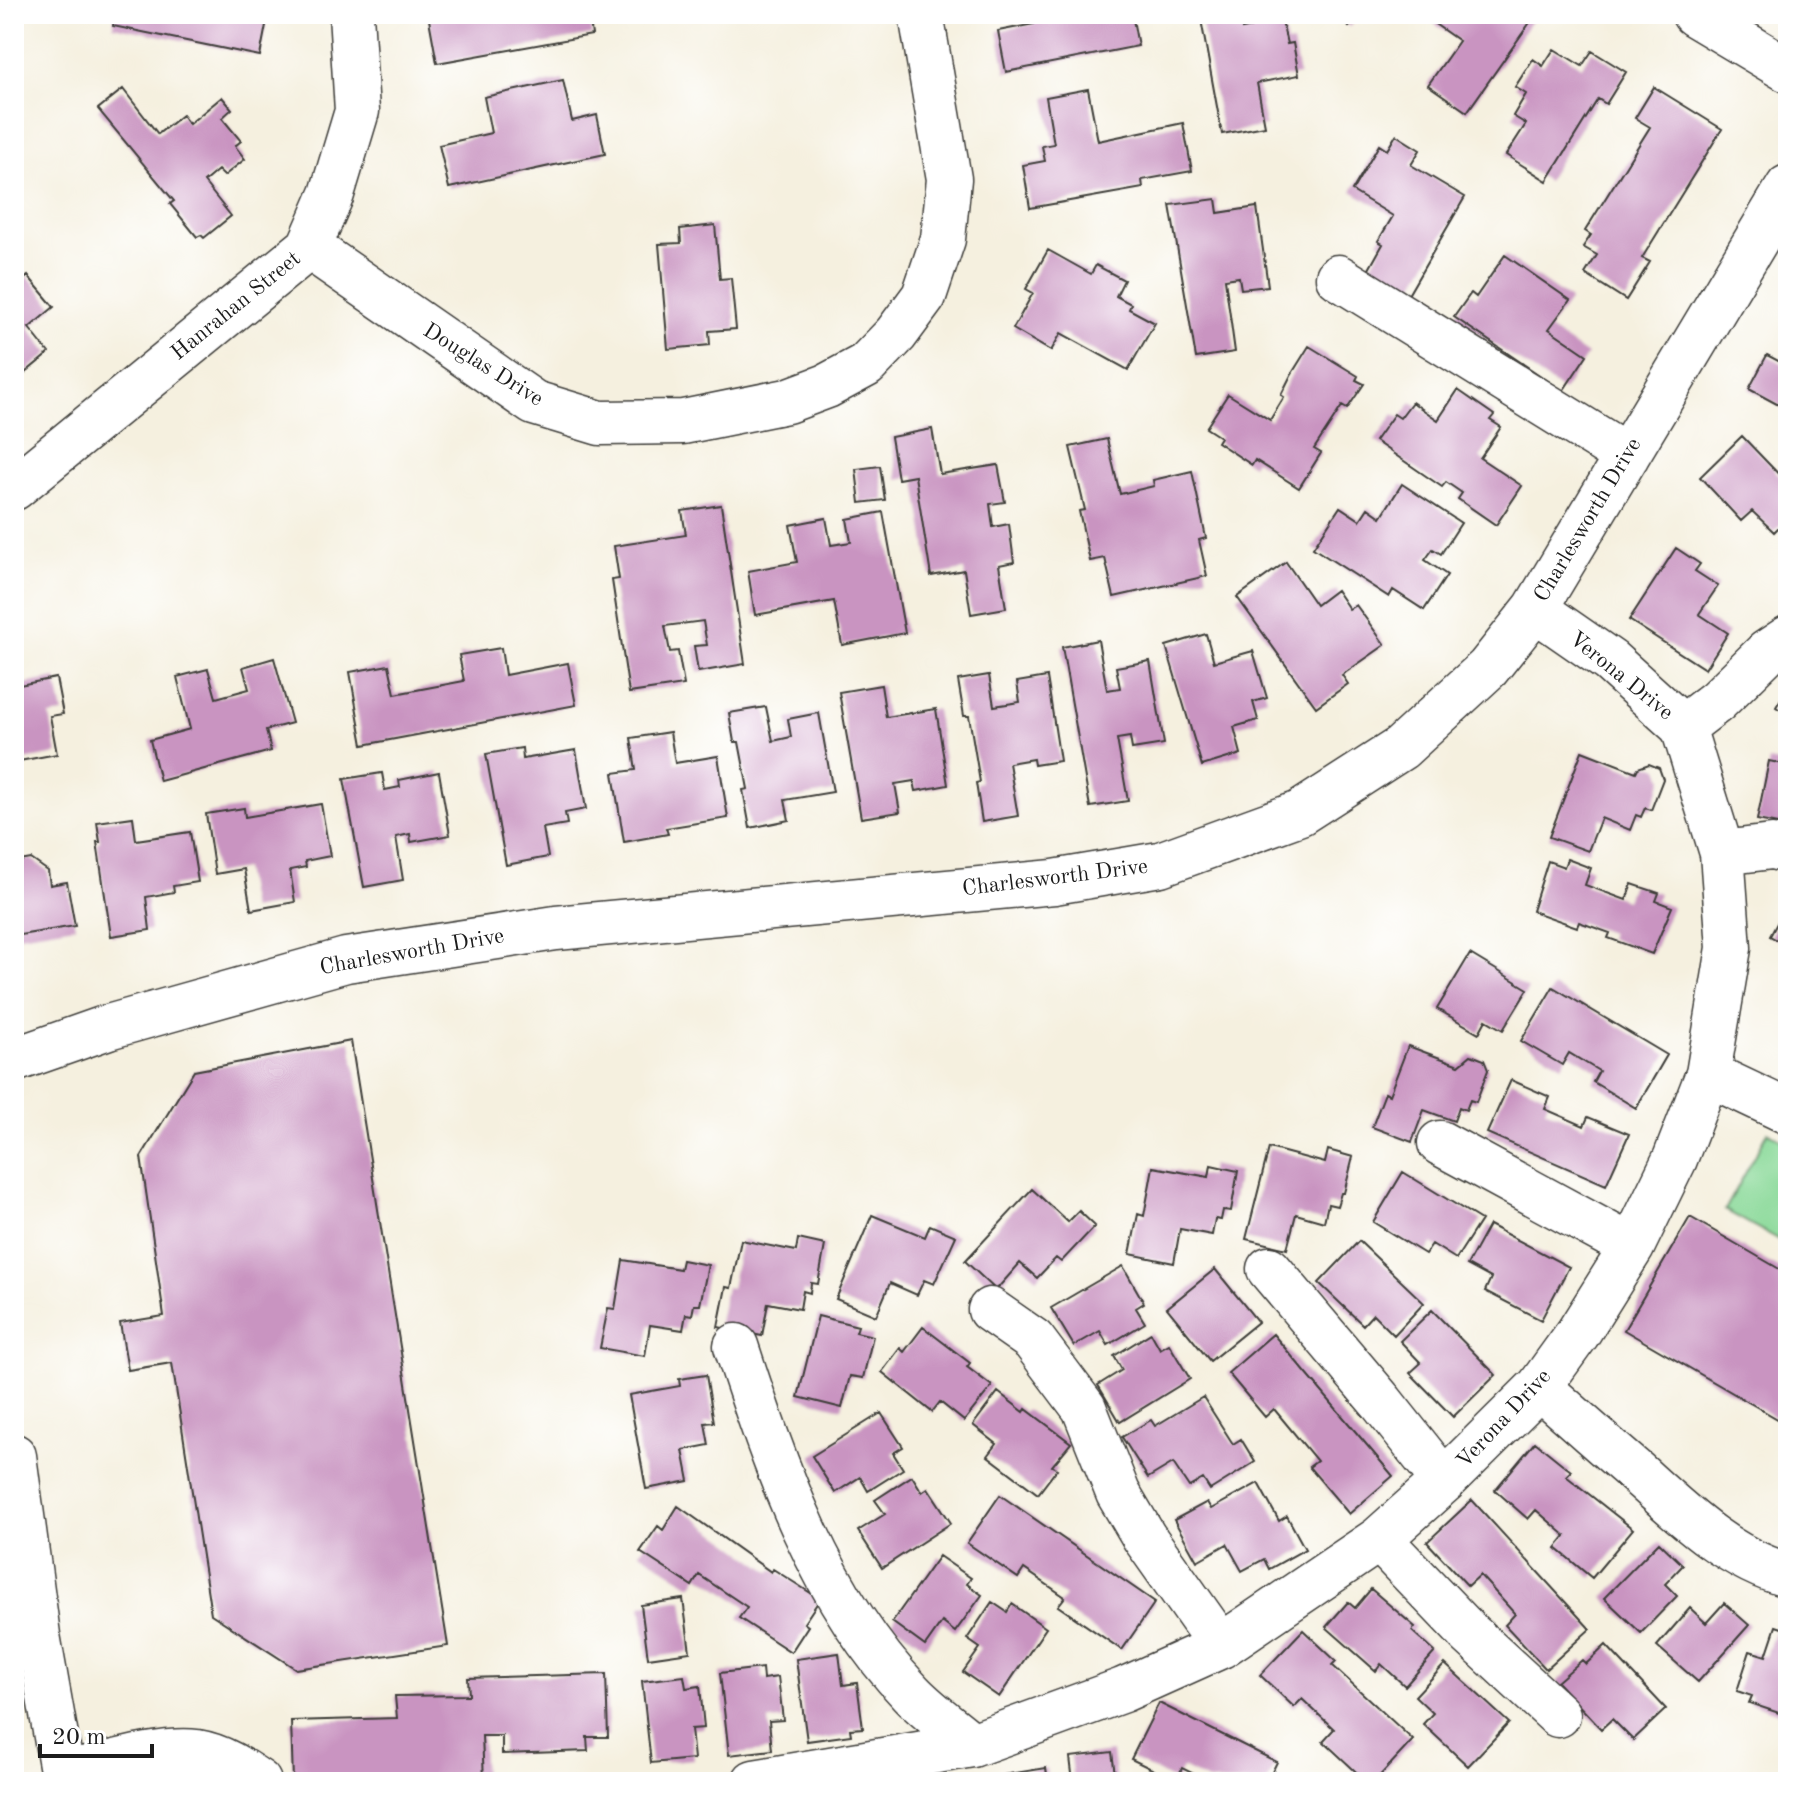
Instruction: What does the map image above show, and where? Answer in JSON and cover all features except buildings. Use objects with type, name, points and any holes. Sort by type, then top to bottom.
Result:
[{"type":"street","name":"Hanrahan Street","points":[[14,488],[309,247],[332,194],[357,111],[351,14]]},
{"type":"street","name":"Douglas Drive","points":[[309,247],[534,403],[600,423],[683,422],[787,401],[827,386],[866,365],[896,334],[924,296],[943,239],[949,179],[921,14]]},
{"type":"street","points":[[1694,14],[1788,70]]},
{"type":"street","name":"Charlesworth Drive","points":[[14,1060],[108,1027],[346,960],[556,928],[1054,882],[1160,864],[1300,813],[1401,748],[1488,668],[1535,609],[1788,187]]},
{"type":"street","points":[[1338,277],[1627,456]]},
{"type":"street","name":"Verona Drive","points":[[754,1782],[972,1745],[1123,1690],[1221,1646],[1379,1539],[1444,1481],[1539,1387],[1578,1333],[1632,1247],[1675,1159],[1708,1074],[1729,948],[1722,853],[1683,727],[1610,661],[1535,609]]},
{"type":"street","points":[[1683,727],[1717,701],[1767,652],[1788,638]]},
{"type":"street","points":[[1722,853],[1772,847],[1788,851]]},
{"type":"street","points":[[1708,1074],[1788,1112]]},
{"type":"street","points":[[1440,1143],[1632,1247]]},
{"type":"street","points":[[1269,1269],[1444,1481]]},
{"type":"street","points":[[990,1310],[1033,1340],[1084,1408],[1118,1493],[1137,1526],[1221,1646]]},
{"type":"street","points":[[736,1346],[773,1460],[814,1551],[864,1636],[912,1694],[972,1745]]},
{"type":"street","points":[[1539,1387],[1664,1498],[1722,1544],[1770,1571],[1788,1575]]},
{"type":"street","points":[[14,1456],[38,1635],[63,1778],[168,1752],[198,1752],[229,1762],[259,1782]]},
{"type":"street","points":[[1379,1539],[1470,1634],[1558,1715]]},
{"type":"green space","points":[[1768,1132],[1788,1143],[1788,1245],[1725,1210]]}]
